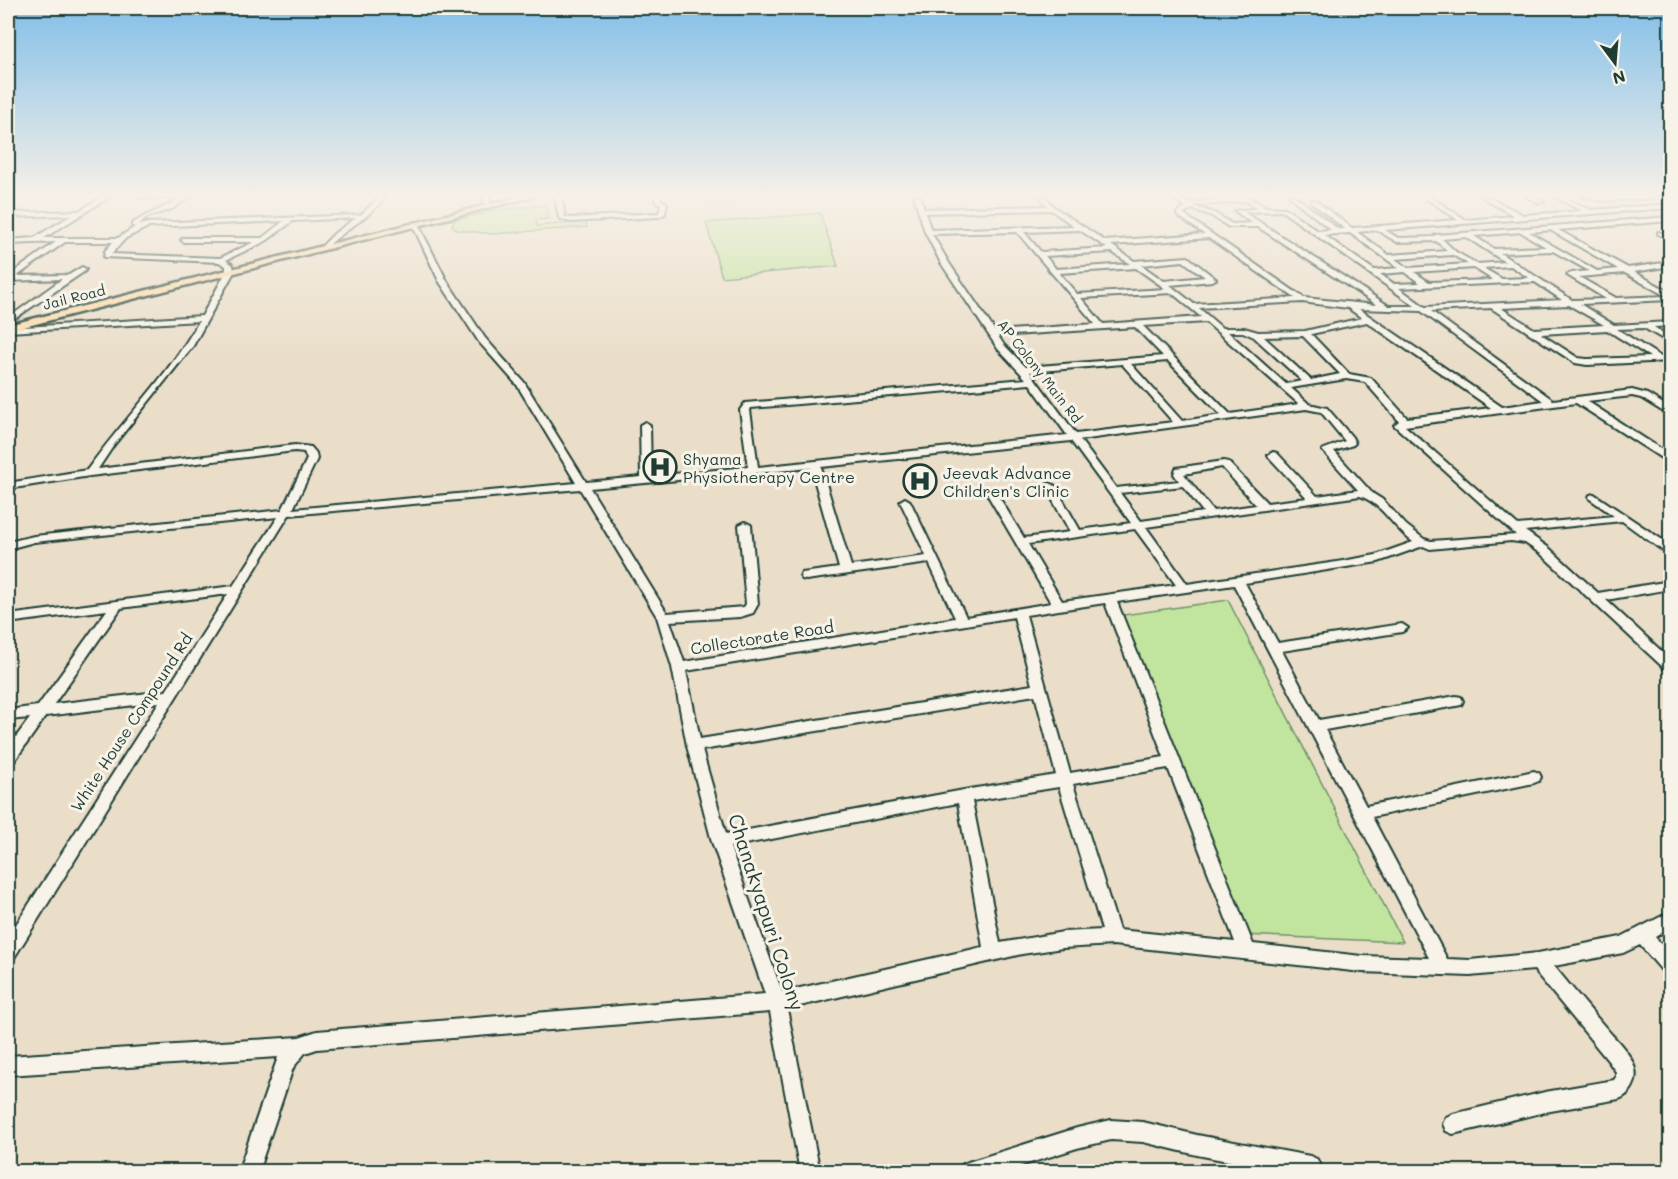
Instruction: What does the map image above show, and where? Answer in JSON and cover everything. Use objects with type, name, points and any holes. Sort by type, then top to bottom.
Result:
[{"type":"main road","name":"Jail Road","points":[[8,329],[311,251]]},
{"type":"street","points":[[9,278],[47,251]]},
{"type":"street","points":[[8,486],[90,474],[111,443],[170,372],[230,272],[229,265],[222,260],[169,255],[106,256],[111,251]]},
{"type":"street","points":[[222,260],[241,251]]},
{"type":"street","name":"Collectorate Road","points":[[428,251],[443,281],[482,340],[521,384],[585,486],[663,617],[679,667],[1019,612],[1185,589],[1378,558],[1421,543],[1512,538],[1529,541]]},
{"type":"street","name":"AP Colony Main Rd","points":[[938,251],[1001,347],[1024,370],[1185,589]]},
{"type":"street","points":[[1037,251],[1101,326]]},
{"type":"street","points":[[1039,254],[1096,251]]},
{"type":"street","points":[[1117,251],[1174,291],[1306,406]]},
{"type":"street","points":[[1230,251],[1302,300]]},
{"type":"street","points":[[1298,251],[1388,309]]},
{"type":"street","points":[[1343,251],[1552,404]]},
{"type":"street","points":[[1379,251],[1427,284]]},
{"type":"street","points":[[1451,251],[1500,281]]},
{"type":"street","points":[[1493,251],[1659,360]]},
{"type":"street","points":[[1557,251],[1594,272]]},
{"type":"street","points":[[1593,251],[1671,297]]},
{"type":"street","points":[[1387,257],[1454,253]]},
{"type":"street","points":[[1053,271],[1185,259],[1212,279],[1164,283]]},
{"type":"street","points":[[1373,272],[1514,264]]},
{"type":"street","points":[[1615,301],[1571,276],[1594,272],[1629,271],[1671,264]]},
{"type":"street","points":[[8,321],[82,269]]},
{"type":"street","points":[[9,278],[70,277]]},
{"type":"street","points":[[1392,286],[1538,280]]},
{"type":"street","points":[[1074,296],[1174,291]]},
{"type":"street","points":[[1192,306],[1302,300],[1388,309],[1424,309],[1671,297]]},
{"type":"street","points":[[1348,306],[1502,411]]},
{"type":"street","points":[[1494,307],[1581,361],[1671,359]]},
{"type":"street","points":[[8,329],[204,318]]},
{"type":"street","points":[[993,334],[1208,319]]},
{"type":"street","points":[[1257,335],[1305,333],[1369,319]]},
{"type":"street","points":[[1137,324],[1227,416]]},
{"type":"street","points":[[1532,332],[1671,324]]},
{"type":"street","points":[[1645,326],[1671,340]]},
{"type":"street","points":[[1220,330],[1244,330],[1257,335],[1309,383]]},
{"type":"street","points":[[1305,333],[1346,376]]},
{"type":"street","points":[[1024,370],[1168,358]]},
{"type":"street","points":[[1125,362],[1179,423]]},
{"type":"street","points":[[1284,387],[1346,376],[1368,380],[1405,422]]},
{"type":"street","points":[[753,470],[745,410],[748,405],[1030,381]]},
{"type":"street","points":[[1671,412],[1638,393],[1405,422],[1399,425],[1515,529],[1545,551],[1671,666]]},
{"type":"street","points":[[1578,400],[1671,459]]},
{"type":"street","points":[[8,545],[34,539],[286,512],[815,465],[1074,438],[1306,406],[1327,412],[1349,439],[1350,444],[1328,450],[1367,494],[1421,543]]},
{"type":"street","points":[[645,425],[646,480]]},
{"type":"street","name":"White House Compound Rd","points":[[8,952],[286,512],[312,459],[311,453],[306,450],[279,450],[90,474]]},
{"type":"street","points":[[1273,455],[1314,499]]},
{"type":"street","points":[[1210,514],[1179,474],[1180,470],[1224,464],[1264,507]]},
{"type":"street","points":[[815,465],[846,570]]},
{"type":"street","points":[[1114,491],[1186,483]]},
{"type":"street","points":[[1050,486],[1077,535]]},
{"type":"street","points":[[992,494],[1059,606]]},
{"type":"street","points":[[1021,542],[1314,499],[1367,494]]},
{"type":"street","points":[[1594,497],[1671,550]]},
{"type":"street","points":[[905,501],[962,621]]},
{"type":"street","points":[[1515,529],[1624,518]]},
{"type":"street","points":[[663,617],[740,613],[749,610],[752,604],[745,525]]},
{"type":"street","points":[[806,576],[933,559]]},
{"type":"street","points":[[1238,581],[1443,968]]},
{"type":"street","points":[[1594,598],[1671,585]]},
{"type":"street","points":[[8,619],[238,589]]},
{"type":"street","points":[[1110,600],[1246,950]]},
{"type":"street","points":[[8,759],[117,605]]},
{"type":"street","points":[[1019,612],[1064,779],[1113,937]]},
{"type":"street","points":[[1275,648],[1402,628]]},
{"type":"street","name":"Chanakyapuri Colony","points":[[679,667],[694,746],[720,842],[777,1002],[810,1172]]},
{"type":"street","points":[[694,746],[1040,689]]},
{"type":"street","points":[[8,715],[171,695]]},
{"type":"street","points":[[1316,726],[1456,701]]},
{"type":"street","points":[[720,842],[964,796],[1172,762]]},
{"type":"street","points":[[1362,813],[1534,777]]},
{"type":"street","points":[[964,796],[993,953]]},
{"type":"street","points":[[8,1066],[299,1046],[317,1040],[777,1002],[993,953],[1063,940],[1113,937],[1362,964],[1443,968],[1538,961],[1623,945],[1671,920]]},
{"type":"street","points":[[1642,935],[1671,967]]},
{"type":"street","points":[[1453,1124],[1545,1102],[1619,1089],[1626,1080],[1625,1069],[1616,1055],[1538,961]]},
{"type":"street","points":[[248,1172],[285,1062],[299,1046]]},
{"type":"street","points":[[968,1172],[1077,1138],[1111,1130],[1143,1132],[1197,1145],[1310,1166]]},
{"type":"green space","points":[[714,251],[833,251],[838,266],[722,277]]},
{"type":"green space","points":[[1228,600],[1403,942],[1242,935],[1116,616]]},
{"type":"place","name":"Shyama Physiotherapy Centre","points":[[660,467]]},
{"type":"place","name":"Jeevak Advance Children's Clinic","points":[[920,481]]}]
